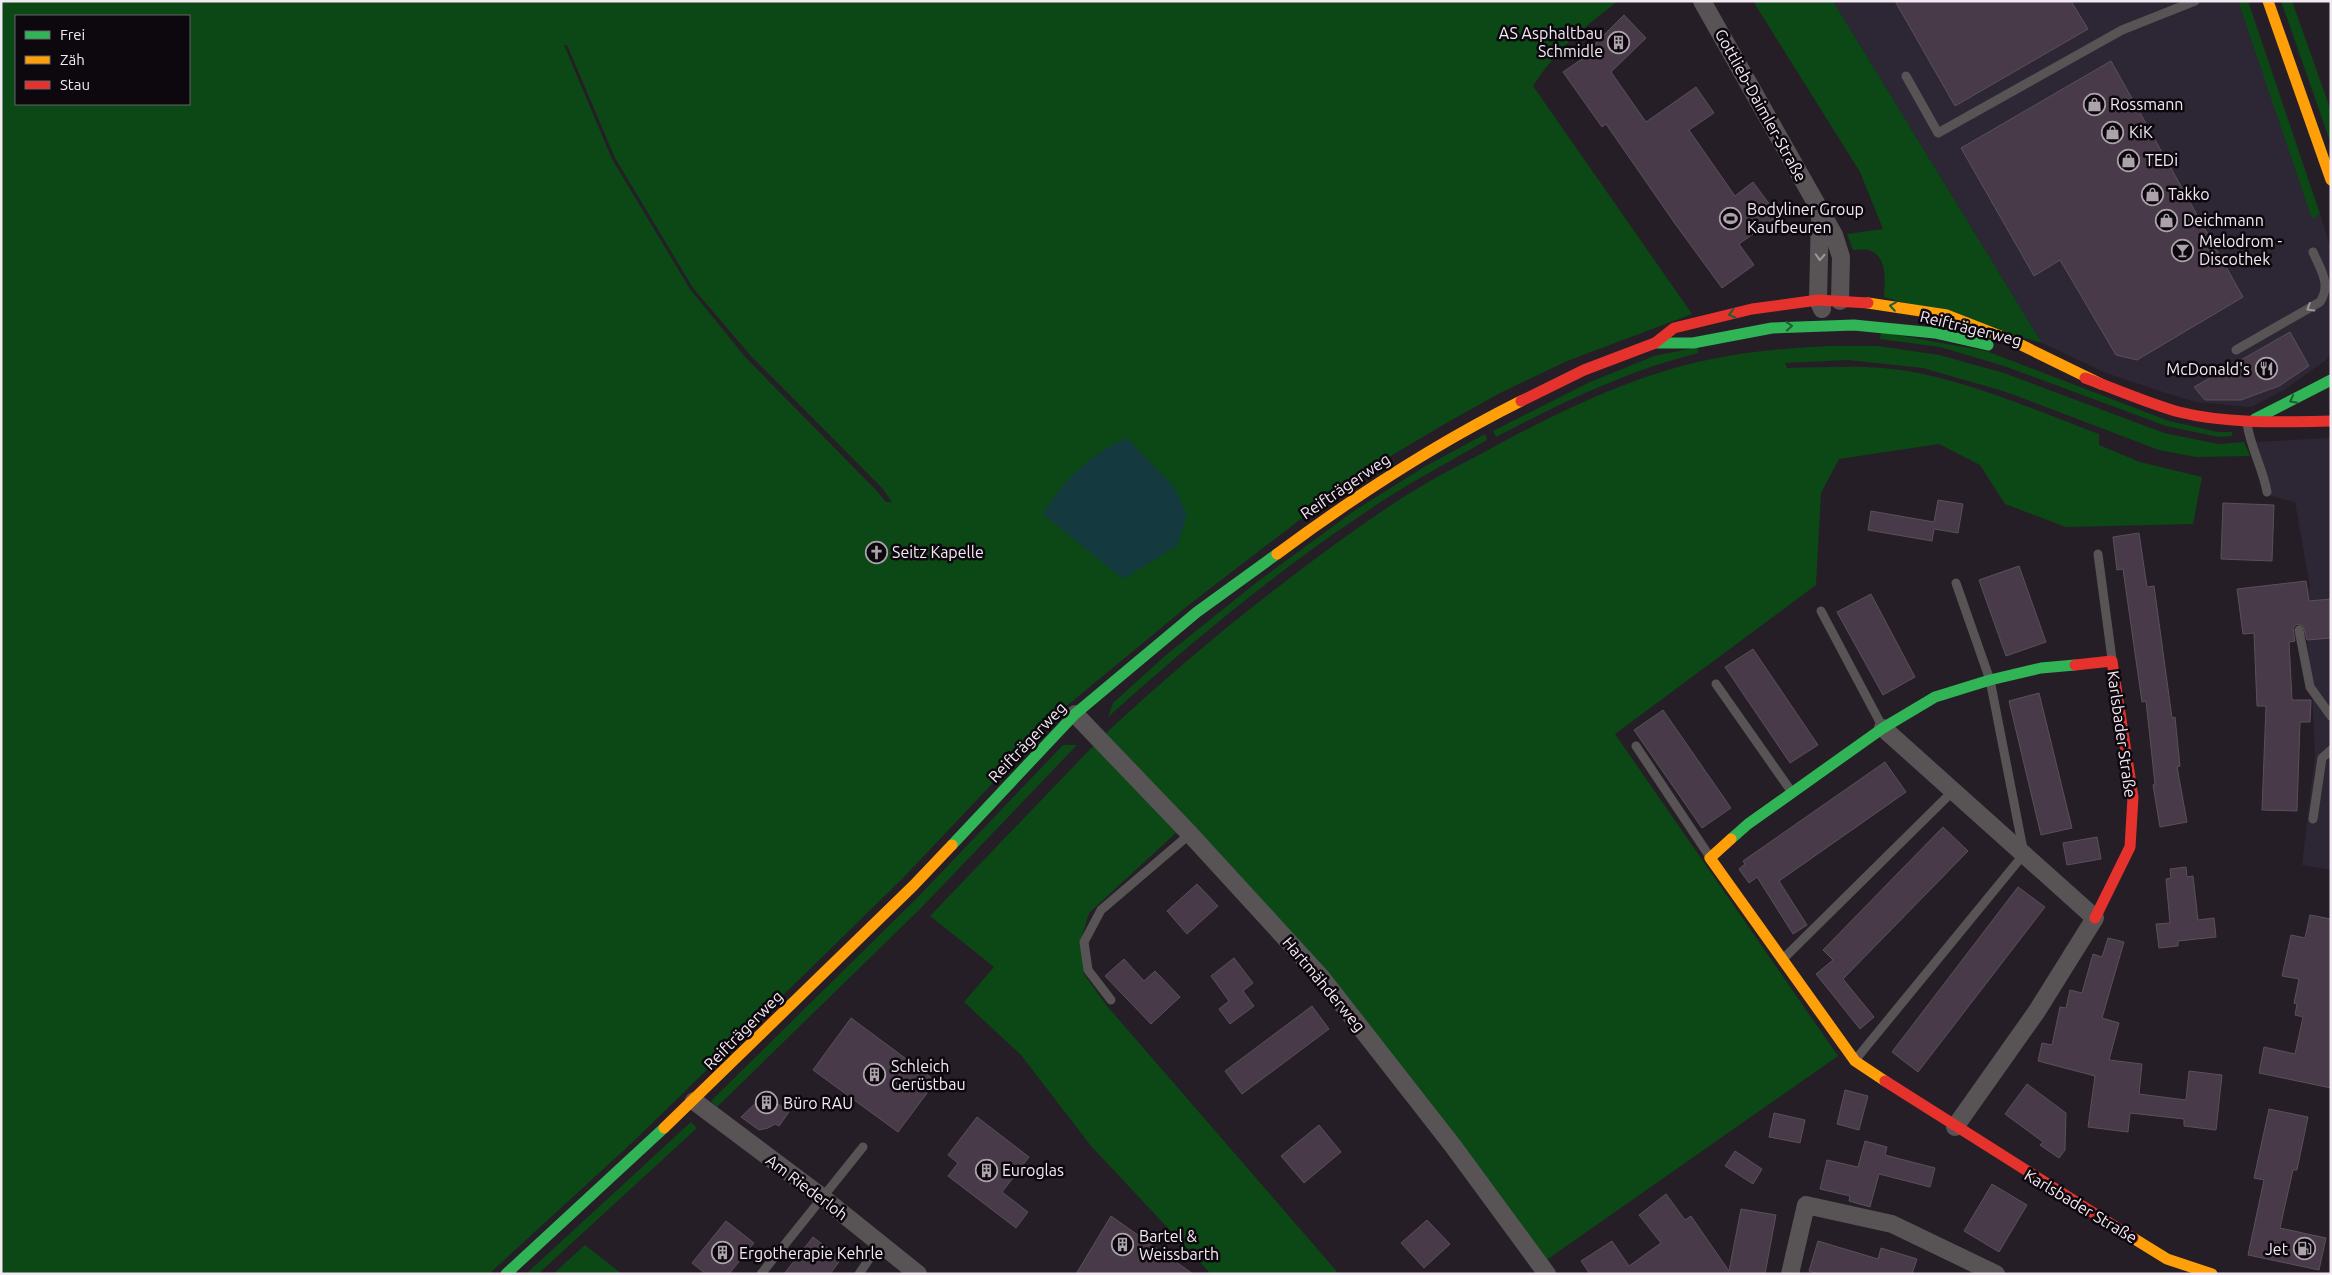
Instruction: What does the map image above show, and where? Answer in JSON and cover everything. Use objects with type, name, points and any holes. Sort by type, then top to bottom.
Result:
[{"type":"street","name":"Gottlieb-Daimler-Straße","points":[[1702,1],[1834,235],[1841,257],[1840,301]]},
{"type":"street","points":[[2268,1],[2331,180]]},
{"type":"street","name":"Gottlieb-Daimler-Straße","points":[[1818,300],[1821,232],[1820,208]]},
{"type":"street","points":[[1818,300],[1830,322]]},
{"type":"street","name":"Reifträgerweg","points":[[506,1274],[694,1101],[913,886],[1076,714],[1197,612],[1367,489],[1413,460],[1523,399],[1584,370],[1655,343],[1674,328],[1752,309],[1818,300],[1879,304],[1947,315],[2011,340],[2101,384]]},
{"type":"street","points":[[1830,322],[1840,301]]},
{"type":"street","name":"Reifträgerweg","points":[[1655,343],[1681,344],[1770,328],[1830,322],[1877,324],[1942,334],[2005,351],[2101,384],[2138,399],[2192,414],[2250,420],[2331,421]]},
{"type":"street","points":[[2250,420],[2331,380]]},
{"type":"street","name":"Karlsbader Straße","points":[[1955,1127],[2037,1011],[2095,918],[2130,846],[2133,797],[2112,661],[2041,668],[1990,680],[1935,697],[1883,728],[1793,794],[1748,824],[1710,858],[1854,1061],[1955,1127],[2167,1258],[2212,1274]]},
{"type":"street","name":"Hartmähderweg","points":[[1076,714],[1190,834],[1321,977],[1453,1146],[1547,1274]]},
{"type":"street","points":[[1883,728],[1952,792],[2095,918]]},
{"type":"street","name":"Am Riederloh","points":[[694,1101],[822,1197],[918,1274]]},
{"type":"street","points":[[1790,1274],[1806,1206],[1892,1224],[1996,1274]]},
{"type":"lane","points":[[1906,76],[1938,133],[2122,30],[2195,1]]},
{"type":"lane","points":[[2236,350],[2320,302],[2325,294],[2326,282],[2313,252]]},
{"type":"lane","points":[[2250,420],[2249,439],[2267,492]]},
{"type":"lane","name":"Karlsbader Straße","points":[[2098,554],[2112,661]]},
{"type":"lane","points":[[1854,1061],[2024,854],[1990,680],[1956,583]]},
{"type":"lane","points":[[1821,611],[1883,728]]},
{"type":"lane","points":[[2299,630],[2310,688],[2331,716]]},
{"type":"lane","points":[[1716,684],[1793,794]]},
{"type":"lane","name":"Karlsbader Straße","points":[[1636,746],[1710,858]]},
{"type":"lane","points":[[2313,819],[2322,758],[2331,750]]},
{"type":"lane","points":[[1782,960],[1952,792]]},
{"type":"lane","points":[[1111,1000],[1088,970],[1084,942],[1101,910],[1190,834]]},
{"type":"lane","points":[[761,1274],[863,1147]]},
{"type":"lane","points":[[860,1274],[880,1243]]},
{"type":"shaded area","points":[[1833,1],[2238,1],[2312,218],[2320,214],[2331,249],[2331,353],[2326,360],[2284,390],[2251,407],[2196,402],[2166,393],[2106,373],[2042,343]]},
{"type":"shaded area","points":[[2331,438],[2331,870],[2302,865],[2315,756],[2312,686],[2303,601],[2310,587],[2295,502],[2271,496],[2254,442]]},
{"type":"green space","points":[[1,1],[1618,1],[1593,20],[1561,50],[1533,86],[1692,314],[1567,361],[1500,393],[1448,422],[1374,466],[1323,502],[1190,604],[1063,709],[903,878],[635,1140],[489,1274],[1,1274]],"holes":[[[564,45],[567,45],[615,158],[693,288],[750,355],[882,488],[892,502],[886,502],[746,358],[690,289],[612,159]]]},
{"type":"green space","points":[[1753,1],[1833,1],[2042,343],[1884,297],[1884,270],[1880,258],[1869,250],[1853,250],[1847,234],[1883,229],[1860,172]]},
{"type":"green space","points":[[2238,1],[2248,1],[2320,214],[2312,219]]},
{"type":"green space","points":[[2281,1],[2292,1],[2331,111],[2331,144]]},
{"type":"green space","points":[[1881,332],[1986,351],[2169,421],[2218,432],[2232,432],[2232,436],[2219,437],[2166,426],[2004,366],[1940,347],[1880,339]]},
{"type":"green space","points":[[1829,346],[1878,346],[1939,355],[2004,373],[2164,433],[2218,444],[2244,442],[2250,456],[2196,457],[2159,450],[2006,392],[1923,368],[1848,360],[1785,363],[1787,368],[1872,367],[1946,379],[1990,393],[2099,434],[2099,445],[2140,462],[2202,477],[2193,524],[2066,527],[2005,504],[1980,465],[1939,444],[1839,459],[1821,493],[1816,585],[1615,734],[1838,1056],[1545,1261],[1457,1142],[1104,735],[1181,666],[1287,580],[1386,509],[1447,472],[1575,406],[1629,383],[1656,374],[1712,359],[1741,354]]},
{"type":"green space","points":[[1698,347],[1698,353],[1645,369],[1594,389],[1496,437],[1493,431],[1590,382],[1654,356]]},
{"type":"green space","points":[[1485,434],[1487,440],[1388,497],[1260,588],[1198,638],[1108,717],[1113,703],[1166,655],[1257,582],[1354,511],[1424,467]]},
{"type":"green space","points":[[1097,742],[1178,831],[1089,913],[1081,940],[1084,974],[1107,1006],[1339,1274],[1211,1274],[1091,1146],[1021,1055],[964,1002],[994,967],[930,916]]},
{"type":"green space","points":[[1063,745],[1077,745],[922,907],[717,1107],[711,1101],[916,899]]},
{"type":"green space","points":[[691,1122],[697,1128],[538,1274],[526,1274]]},
{"type":"green space","points":[[585,1245],[622,1274],[553,1274]]},
{"type":"water","points":[[1127,438],[1174,487],[1187,514],[1177,546],[1123,579],[1043,514],[1060,490],[1079,469],[1114,444]]},
{"type":"building","points":[[1895,1],[2071,1],[2088,29],[1955,106]]},
{"type":"building","points":[[1624,15],[1646,38],[1611,72],[1646,122],[1696,87],[1714,113],[1689,130],[1735,196],[1753,182],[1778,216],[1739,244],[1754,265],[1722,288],[1606,124],[1602,127],[1563,72],[1595,50],[1593,46]]},
{"type":"building","points":[[2111,61],[2243,297],[2137,360],[2116,355],[2060,260],[2034,276],[1961,148]]},
{"type":"building","name":"McDonald's","points":[[2290,332],[2309,366],[2279,386],[2241,400],[2205,400],[2194,387]]},
{"type":"building","points":[[1938,500],[1963,504],[1958,533],[1934,529],[1932,541],[1868,530],[1871,511],[1934,522]]},
{"type":"building","points":[[2223,503],[2274,505],[2272,561],[2221,559]]},
{"type":"building","points":[[2139,533],[2147,587],[2154,586],[2172,718],[2175,717],[2180,766],[2177,767],[2187,822],[2160,827],[2153,785],[2155,784],[2146,701],[2142,702],[2123,569],[2117,570],[2113,537]]},
{"type":"building","points":[[2019,566],[2046,642],[2006,656],[1979,580]]},
{"type":"building","points":[[2306,581],[2309,601],[2331,599],[2331,638],[2307,640],[2303,626],[2297,624],[2293,628],[2295,641],[2289,642],[2292,700],[2311,700],[2310,722],[2300,722],[2297,811],[2262,810],[2266,706],[2257,706],[2254,633],[2243,634],[2237,589]]},
{"type":"building","points":[[1871,594],[1915,677],[1883,695],[1837,612]]},
{"type":"building","points":[[1753,649],[1818,745],[1790,763],[1725,667]]},
{"type":"building","points":[[2039,693],[2072,828],[2041,835],[2009,701]]},
{"type":"building","points":[[1663,710],[1731,808],[1702,828],[1634,730]]},
{"type":"building","points":[[1885,762],[1906,792],[1779,881],[1807,925],[1793,934],[1757,877],[1749,883],[1739,869],[1745,864],[1743,861]]},
{"type":"building","points":[[1943,827],[1968,851],[1843,979],[1874,1017],[1860,1029],[1816,974],[1833,960],[1823,950]]},
{"type":"building","points":[[2097,837],[2101,859],[2067,865],[2063,843]]},
{"type":"building","points":[[2186,867],[2187,877],[2193,876],[2198,920],[2214,918],[2216,937],[2178,941],[2178,946],[2159,948],[2156,924],[2170,923],[2166,879],[2171,878],[2170,869]]},
{"type":"building","points":[[1197,884],[1218,906],[1187,934],[1167,911]]},
{"type":"building","points":[[2018,887],[2045,907],[1918,1072],[1892,1052]]},
{"type":"building","points":[[2310,915],[2331,919],[2331,1088],[2259,1073],[2264,1047],[2295,1054],[2303,1017],[2295,1015],[2297,1004],[2294,1003],[2299,979],[2282,976],[2291,935],[2305,938]]},
{"type":"building","points":[[2108,938],[2124,942],[2102,1018],[2119,1023],[2109,1060],[2142,1064],[2139,1094],[2186,1100],[2189,1071],[2222,1075],[2216,1130],[2184,1126],[2184,1119],[2130,1113],[2128,1132],[2088,1127],[2095,1076],[2038,1061],[2042,1043],[2052,1045],[2060,1007],[2066,1008],[2070,990],[2082,993],[2093,954],[2102,957]]},
{"type":"building","points":[[1234,958],[1253,983],[1243,991],[1254,1006],[1230,1024],[1219,1009],[1229,1001],[1211,976]]},
{"type":"building","points":[[1124,959],[1144,981],[1155,971],[1180,997],[1151,1024],[1105,976]]},
{"type":"building","points":[[1312,1006],[1329,1029],[1242,1094],[1225,1071]]},
{"type":"building","name":"Schleich Gerüstbau","points":[[851,1018],[936,1081],[898,1132],[813,1070]]},
{"type":"building","points":[[2027,1084],[2066,1113],[2065,1150],[2059,1158],[2040,1145],[2043,1142],[2005,1114]]},
{"type":"building","points":[[1845,1090],[1868,1096],[1859,1130],[1837,1124]]},
{"type":"building","name":"Büro RAU","points":[[765,1094],[789,1112],[779,1126],[775,1124],[759,1130],[741,1117]]},
{"type":"building","points":[[2269,1109],[2308,1117],[2297,1170],[2293,1170],[2280,1228],[2326,1238],[2319,1270],[2248,1255],[2264,1180],[2254,1178]]},
{"type":"building","points":[[1774,1113],[1805,1120],[1800,1143],[1769,1137]]},
{"type":"building","name":"Euroglas","points":[[977,1117],[1029,1157],[1002,1192],[1028,1212],[1016,1228],[948,1176],[958,1163],[948,1155]]},
{"type":"building","points":[[1319,1125],[1341,1152],[1304,1183],[1281,1156]]},
{"type":"building","points":[[1865,1141],[1887,1147],[1885,1155],[1935,1168],[1930,1187],[1879,1174],[1870,1207],[1849,1201],[1850,1196],[1820,1189],[1827,1160],[1858,1167]]},
{"type":"building","points":[[1735,1151],[1762,1169],[1753,1184],[1725,1166]]},
{"type":"building","points":[[1992,1184],[2027,1205],[1999,1252],[1964,1231]]},
{"type":"building","points":[[1666,1194],[1685,1220],[1691,1216],[1729,1271],[1741,1209],[1776,1215],[1765,1274],[1590,1274],[1581,1261],[1612,1241],[1629,1266],[1661,1243],[1639,1215]]},
{"type":"building","name":"Bartel & Weissbarth","points":[[1111,1216],[1193,1274],[1076,1274]]},
{"type":"building","points":[[1427,1220],[1450,1244],[1424,1268],[1401,1243]]},
{"type":"building","name":"Ergotherapie Kehrle","points":[[726,1221],[754,1243],[729,1274],[706,1274],[692,1263]]},
{"type":"building","points":[[813,1237],[841,1259],[830,1274],[784,1274]]},
{"type":"building","points":[[1818,1241],[1878,1259],[1881,1248],[1917,1259],[1912,1274],[1818,1274],[1809,1271]]},
{"type":"traffic: fast","points":[[1655,343],[1693,343],[1772,328],[1854,325],[1935,333],[1988,345]]},
{"type":"traffic: fast","points":[[2255,419],[2331,380]]},
{"type":"traffic: fast","points":[[952,845],[1075,714],[1197,612],[1277,554]]},
{"type":"traffic: fast","points":[[1731,839],[1748,824],[1883,728],[1935,697],[1990,680],[2041,668],[2075,665]]},
{"type":"traffic: fast","points":[[506,1274],[664,1128]]},
{"type":"traffic: slow","points":[[2268,1],[2331,180]]},
{"type":"traffic: slow","points":[[1868,303],[1947,315],[2011,340],[2101,384]]},
{"type":"traffic: slow","points":[[1277,554],[1396,472],[1458,435],[1521,401]]},
{"type":"traffic: slow","points":[[1731,839],[1710,858],[1855,1061],[1885,1081]]},
{"type":"traffic: slow","points":[[664,1128],[913,886],[952,845]]},
{"type":"traffic: slow","points":[[2133,1238],[2167,1259],[2212,1274]]},
{"type":"traffic: jam","points":[[1521,401],[1584,370],[1655,343],[1674,328],[1752,309],[1818,300],[1868,303]]},
{"type":"traffic: jam","points":[[2085,378],[2155,404],[2197,416],[2254,421],[2331,421]]},
{"type":"traffic: jam","points":[[2075,665],[2112,661],[2133,797],[2130,847],[2095,918]]},
{"type":"traffic: jam","points":[[1885,1081],[2133,1238]]},
{"type":"place","name":"AS Asphaltbau Schmidle","points":[[1619,42]]},
{"type":"place","name":"Rossmann","points":[[2094,104]]},
{"type":"place","name":"KiK","points":[[2113,132]]},
{"type":"place","name":"TEDi","points":[[2129,160]]},
{"type":"place","name":"Takko","points":[[2152,194]]},
{"type":"place","name":"Bodyliner Group Kaufbeuren","points":[[1731,218]]},
{"type":"place","name":"Deichmann","points":[[2167,220]]},
{"type":"place","name":"Melodrom - Discothek","points":[[2183,250]]},
{"type":"place","name":"McDonald's","points":[[2266,369]]},
{"type":"place","name":"Seitz Kapelle","points":[[876,552]]},
{"type":"place","name":"Schleich Gerüstbau","points":[[875,1075]]},
{"type":"place","name":"Büro RAU","points":[[767,1103]]},
{"type":"place","name":"Euroglas","points":[[986,1170]]},
{"type":"place","name":"Bartel & Weissbarth","points":[[1123,1245]]},
{"type":"place","name":"Jet","points":[[2304,1249]]},
{"type":"place","name":"Ergotherapie Kehrle","points":[[723,1253]]}]
